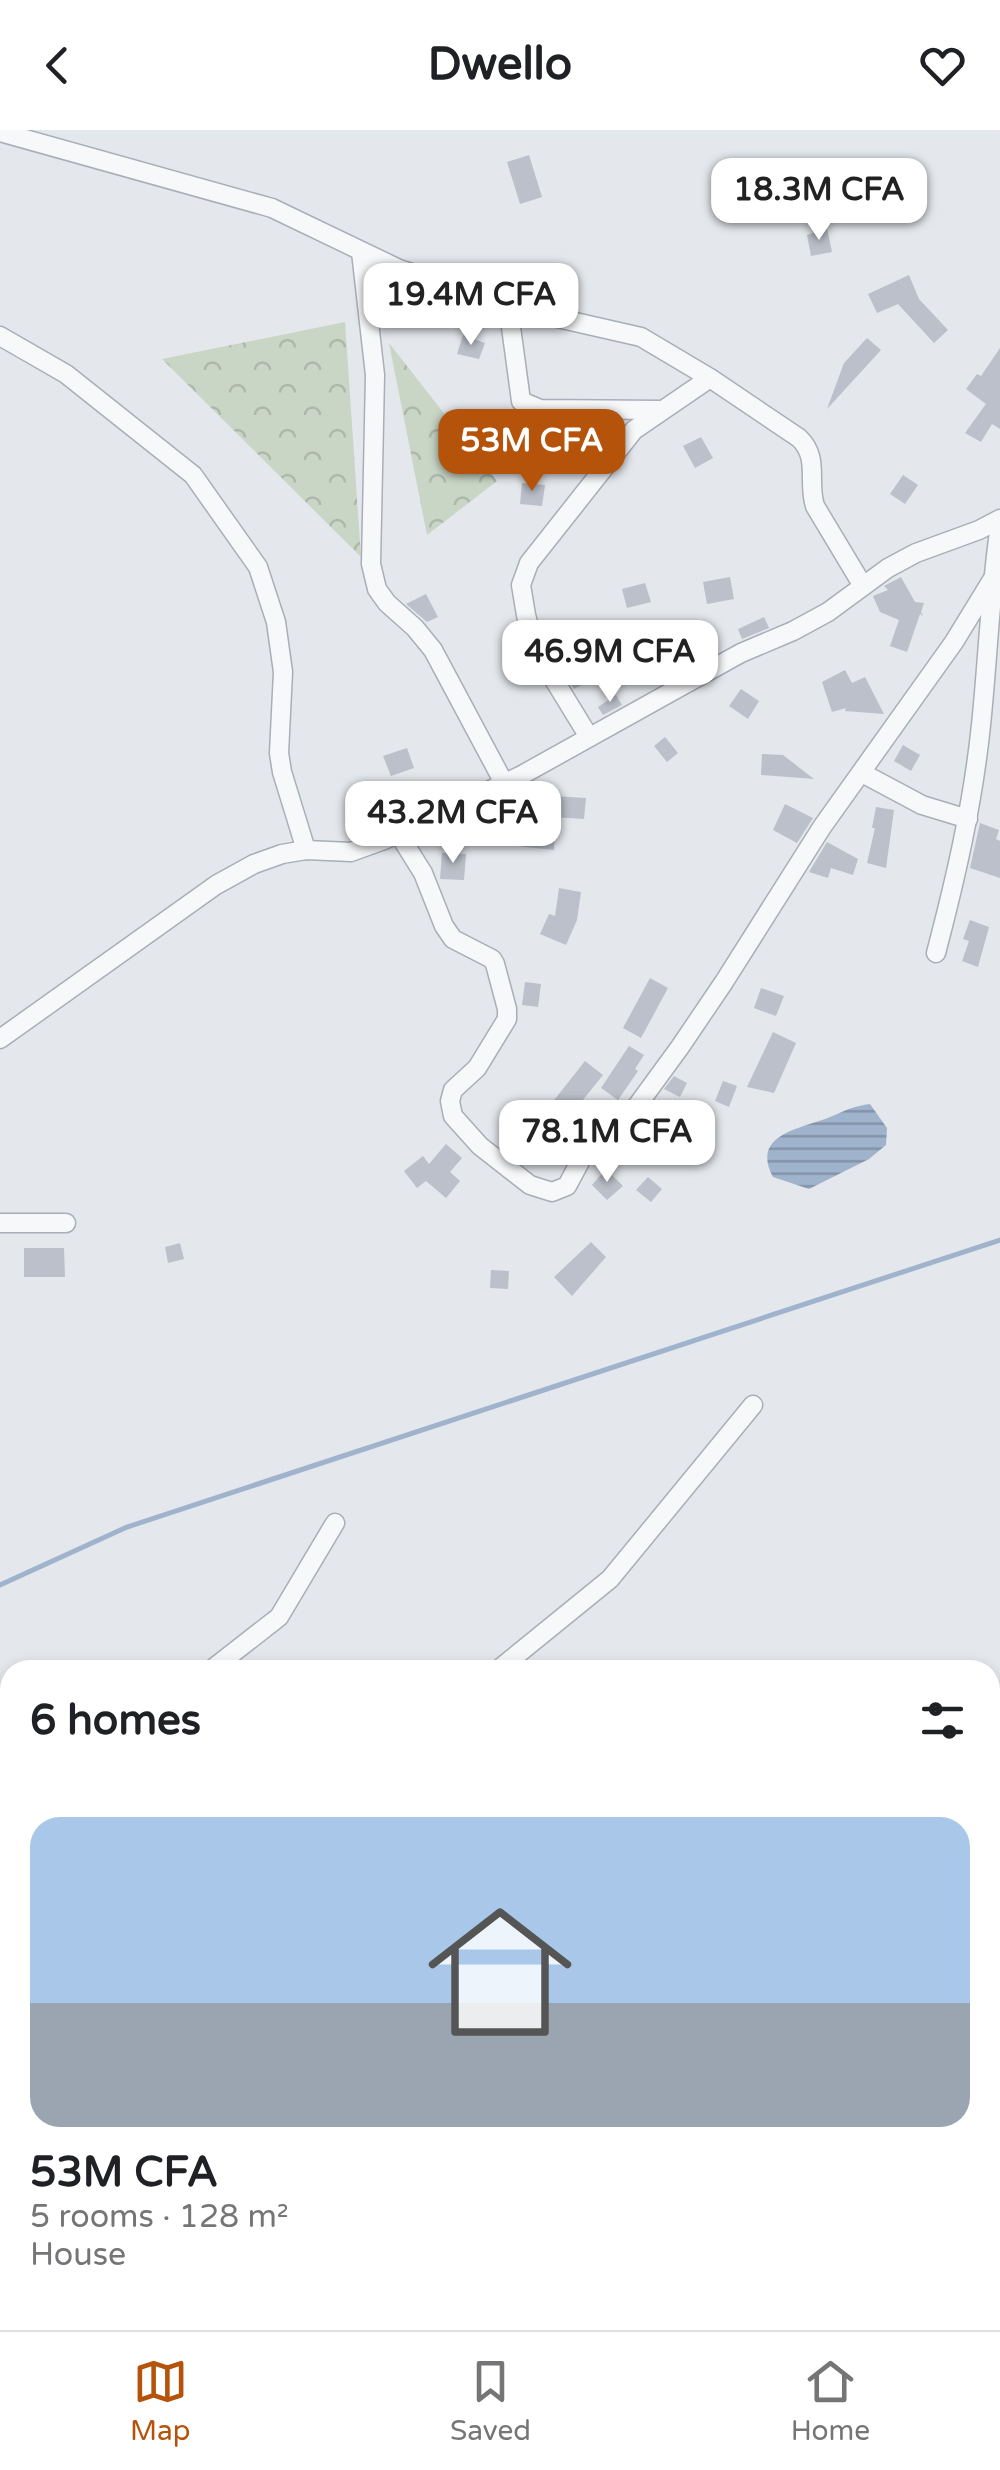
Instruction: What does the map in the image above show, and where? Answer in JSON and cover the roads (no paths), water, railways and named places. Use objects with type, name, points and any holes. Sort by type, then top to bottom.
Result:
[{"type":"street","points":[[0,132],[272,208],[399,269],[540,314],[641,337],[710,378],[808,447],[812,455],[815,506],[863,586]]},
{"type":"street","points":[[361,252],[376,375],[370,564],[377,589],[387,603],[433,650],[504,783]]},
{"type":"street","points":[[508,305],[521,401],[540,409],[664,410]]},
{"type":"street","points":[[0,336],[66,374],[193,475],[258,568],[276,622],[283,672],[279,753],[306,850]]},
{"type":"street","points":[[589,737],[534,647],[521,585],[530,562],[634,430],[710,378]]},
{"type":"street","points":[[0,1040],[216,885],[268,858],[306,850],[352,852],[398,834],[504,783],[727,660],[828,612],[888,568],[916,553],[1000,522],[981,729],[968,819],[936,952]]},
{"type":"street","points":[[398,834],[423,873],[452,939],[492,959],[507,1010],[507,1018],[477,1068],[452,1090],[452,1116],[480,1146],[530,1185],[552,1192],[567,1186],[583,1156],[646,1094],[724,982],[822,827],[954,642],[992,580]]},
{"type":"street","points":[[862,772],[922,805],[968,819]]},
{"type":"street","points":[[0,1223],[66,1223]]},
{"type":"street","points":[[510,1660],[610,1579],[752,1405]]},
{"type":"street","points":[[225,1660],[279,1617],[335,1523]]},
{"type":"water","points":[[870,1104],[887,1128],[886,1145],[869,1159],[809,1189],[773,1177],[768,1152],[780,1136]]},
{"type":"waterway","points":[[0,1585],[127,1527],[1000,1240]]}]
